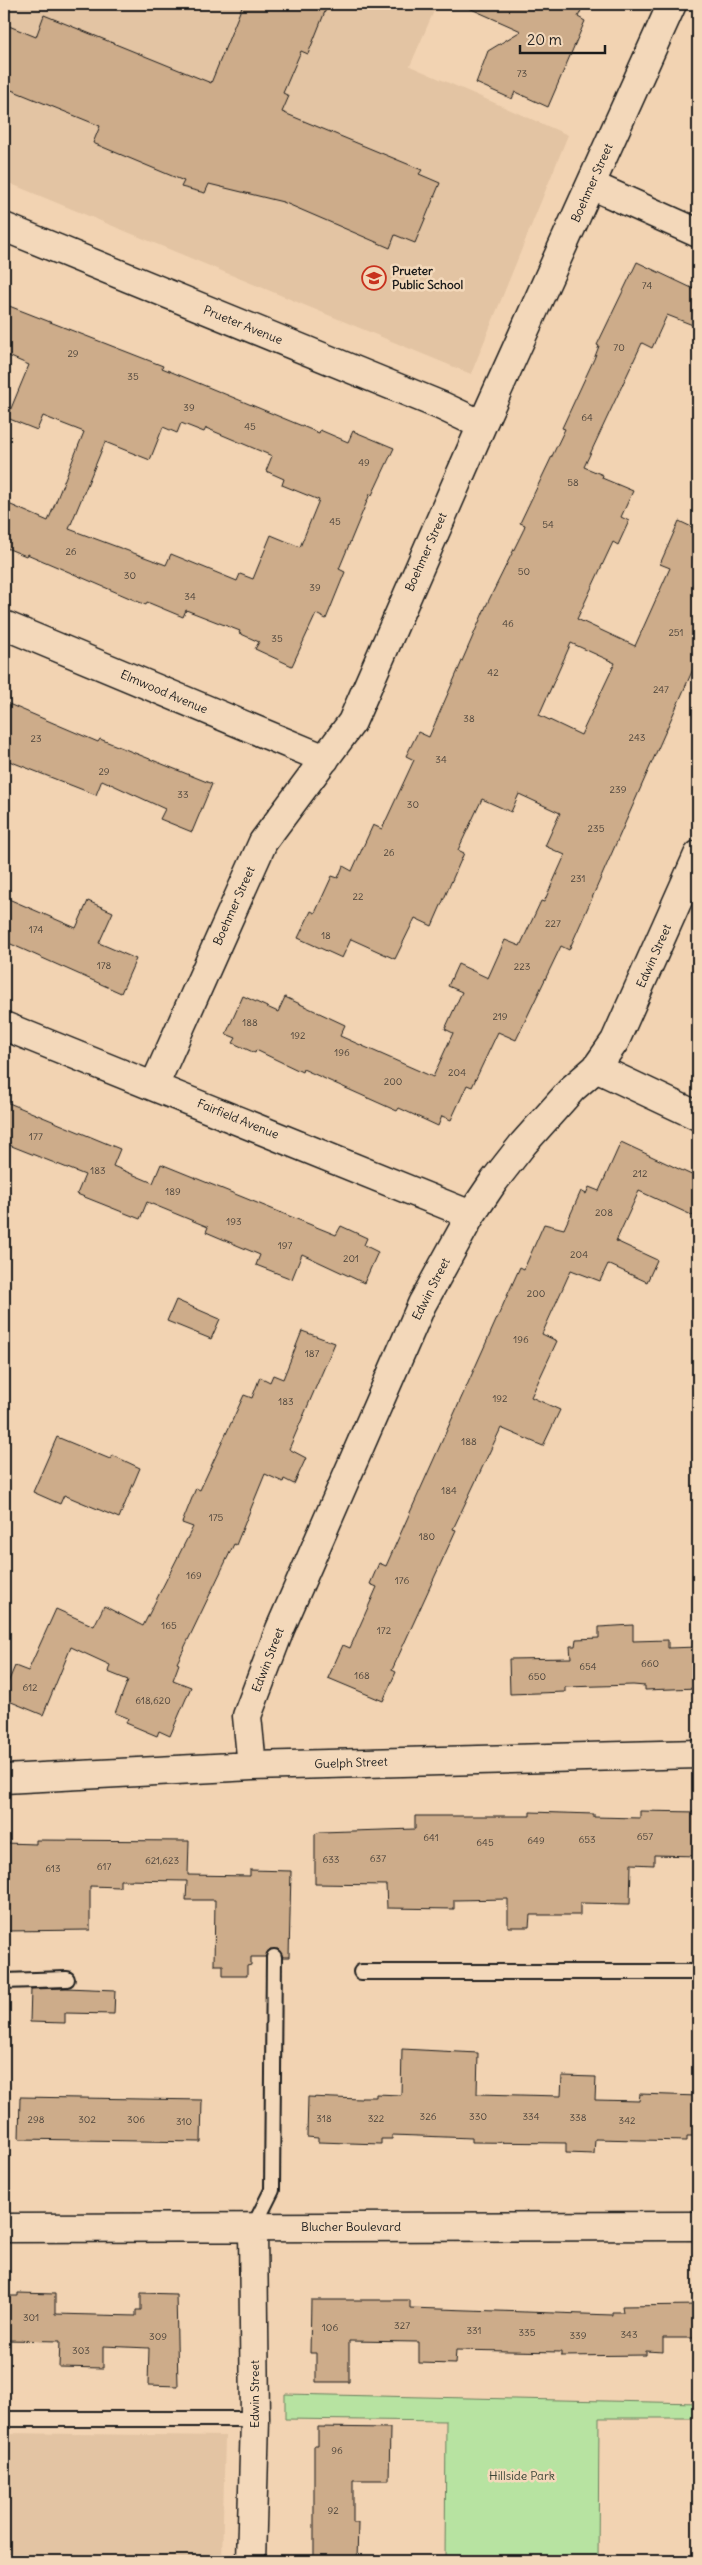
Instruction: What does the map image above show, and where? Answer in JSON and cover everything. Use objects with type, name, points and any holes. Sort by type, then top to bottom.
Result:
[{"type":"street","name":"Boehmer Street","points":[[154,1086],[262,842],[352,722],[482,425],[672,4]]},
{"type":"street","points":[[591,185],[698,233]]},
{"type":"street","name":"Prueter Avenue","points":[[4,227],[442,406],[482,425]]},
{"type":"street","name":"Elmwood Avenue","points":[[4,625],[324,759]]},
{"type":"street","name":"Edwin Street","points":[[252,1766],[247,1716],[280,1628],[422,1304],[471,1215],[523,1144],[573,1088],[596,1068],[615,1042],[630,1012],[698,855]]},
{"type":"street","name":"Fairfield Avenue","points":[[4,1026],[471,1215]]},
{"type":"street","points":[[596,1068],[698,1116]]},
{"type":"street","name":"Guelph Street","points":[[4,1779],[252,1766],[698,1754]]},
{"type":"street","name":"Blucher Boulevard","points":[[4,2228],[698,2226]]},
{"type":"street","name":"Edwin Street","points":[[251,2561],[255,2419],[253,2228]]},
{"type":"lane","points":[[253,2228],[272,2190],[274,1957]]},
{"type":"lane","points":[[361,1972],[698,1972]]},
{"type":"lane","points":[[4,1981],[67,1979]]},
{"type":"lane","points":[[4,2419],[255,2419]]},
{"type":"shaded area","name":"Prueter Public School","points":[[4,4],[437,4],[410,66],[568,135],[471,374],[4,181]]},
{"type":"shaded area","points":[[4,2433],[225,2436],[222,2561],[4,2561]]},
{"type":"green space","name":"Hillside Park","points":[[285,2394],[698,2403],[698,2418],[599,2418],[598,2561],[445,2561],[446,2421],[285,2419]]},
{"type":"building","points":[[243,4],[328,4],[308,54],[301,51],[283,93],[289,96],[282,112],[422,170],[419,174],[440,183],[415,243],[395,235],[390,248],[283,202],[209,184],[205,193],[181,187],[184,181],[93,143],[100,126],[4,87],[4,24],[36,37],[44,15],[211,83]]},
{"type":"building","points":[[460,4],[584,4],[578,17],[585,21],[548,107],[515,92],[512,99],[476,83],[488,51],[521,31]]},
{"type":"building","points":[[637,262],[698,291],[698,327],[667,315],[652,348],[642,343],[584,467],[603,475],[602,478],[633,491],[621,517],[629,521],[618,545],[613,542],[577,619],[635,646],[670,568],[660,564],[679,521],[698,530],[698,658],[569,950],[561,946],[516,1040],[498,1032],[472,1087],[467,1085],[451,1120],[442,1116],[438,1126],[399,1108],[397,1111],[303,1069],[302,1072],[256,1050],[255,1053],[233,1043],[236,1038],[226,1034],[243,996],[278,1012],[285,997],[345,1025],[340,1036],[433,1077],[453,1033],[445,1029],[462,992],[448,986],[458,964],[488,978],[505,940],[520,946],[541,901],[544,902],[565,855],[545,846],[560,813],[519,794],[511,812],[482,799],[458,850],[464,853],[432,926],[415,918],[395,959],[351,939],[342,958],[298,938],[311,911],[315,913],[332,876],[338,878],[343,866],[352,871],[373,825],[382,829],[414,760],[406,756],[418,732],[429,737],[486,606],[523,531],[525,525],[520,523],[565,429],[562,428],[594,359],[599,346],[597,345]],"holes":[[[571,643],[615,663],[581,735],[539,715]]]},
{"type":"building","points":[[4,304],[163,366],[162,368],[319,433],[320,430],[348,442],[353,431],[394,448],[372,495],[370,494],[339,569],[345,572],[326,619],[316,614],[292,666],[255,649],[259,642],[239,633],[240,631],[186,610],[183,617],[147,602],[146,605],[27,554],[26,556],[4,547],[4,502],[48,521],[84,432],[43,416],[37,430],[7,418],[29,365],[4,354]],"holes":[[[181,423],[204,432],[206,428],[272,456],[266,471],[284,479],[282,485],[319,500],[300,547],[271,535],[253,579],[240,574],[237,581],[171,554],[166,565],[69,529],[105,442],[150,460],[163,427],[177,433]]]},
{"type":"building","points":[[4,702],[98,742],[100,739],[212,784],[192,832],[160,819],[165,809],[102,780],[96,795],[4,759]]},
{"type":"building","points":[[4,897],[76,928],[88,901],[113,912],[99,943],[136,959],[121,993],[4,941]]},
{"type":"building","points":[[4,1101],[120,1149],[113,1166],[153,1183],[161,1164],[336,1235],[341,1226],[367,1238],[364,1245],[378,1252],[364,1283],[302,1254],[292,1279],[256,1265],[260,1255],[206,1232],[208,1227],[147,1202],[140,1219],[77,1194],[85,1175],[4,1143]]},
{"type":"building","points":[[621,1142],[698,1178],[698,1218],[639,1191],[616,1241],[657,1260],[647,1282],[608,1264],[600,1281],[571,1270],[542,1334],[557,1341],[531,1397],[560,1410],[543,1446],[501,1428],[453,1529],[456,1530],[392,1670],[396,1672],[383,1701],[328,1678],[343,1645],[350,1648],[377,1587],[370,1584],[379,1563],[386,1566],[520,1267],[524,1269],[544,1224],[564,1229],[581,1191],[586,1194],[589,1187],[599,1191]]},
{"type":"building","points":[[176,1300],[220,1319],[211,1339],[167,1321]]},
{"type":"building","points":[[302,1331],[335,1343],[289,1449],[306,1458],[294,1484],[284,1479],[283,1482],[265,1474],[236,1545],[234,1544],[177,1663],[179,1664],[173,1680],[191,1687],[170,1736],[159,1731],[157,1736],[126,1723],[128,1718],[115,1713],[128,1680],[108,1672],[110,1665],[71,1647],[43,1715],[4,1699],[4,1692],[15,1666],[28,1671],[56,1609],[94,1626],[104,1606],[143,1626],[193,1527],[182,1523],[196,1488],[200,1490],[244,1395],[252,1398],[260,1377],[270,1382],[273,1375],[283,1379]]},
{"type":"building","points":[[57,1437],[110,1459],[112,1455],[140,1468],[119,1518],[64,1495],[60,1504],[33,1492]]},
{"type":"building","points":[[633,1625],[633,1641],[668,1640],[668,1648],[698,1647],[698,1688],[645,1690],[645,1686],[633,1685],[565,1687],[565,1692],[510,1694],[509,1659],[571,1658],[570,1646],[575,1646],[576,1639],[599,1638],[599,1627]]},
{"type":"building","points":[[640,1811],[698,1812],[698,1856],[654,1855],[654,1865],[631,1864],[630,1904],[580,1903],[580,1915],[530,1915],[529,1927],[508,1927],[508,1899],[454,1900],[454,1909],[387,1908],[386,1885],[315,1884],[315,1834],[320,1832],[415,1829],[415,1816],[530,1816],[530,1812],[594,1814],[594,1817],[640,1818]]},
{"type":"building","points":[[36,1840],[189,1841],[188,1875],[250,1876],[250,1870],[291,1871],[289,1957],[283,1957],[278,1949],[270,1949],[265,1957],[251,1957],[251,1965],[247,1966],[247,1976],[223,1976],[223,1965],[214,1965],[215,1900],[186,1900],[187,1881],[120,1880],[120,1887],[90,1886],[90,1930],[5,1931],[4,1843],[36,1844]]},
{"type":"building","points":[[31,1989],[115,1990],[114,2014],[65,2013],[65,2023],[30,2022]]},
{"type":"building","points":[[402,2049],[478,2053],[477,2094],[561,2096],[562,2076],[596,2077],[595,2100],[639,2101],[640,2094],[698,2096],[697,2136],[687,2136],[687,2141],[595,2139],[594,2154],[566,2153],[566,2143],[472,2142],[472,2138],[392,2135],[392,2139],[381,2139],[381,2144],[318,2142],[318,2138],[307,2137],[308,2097],[361,2099],[361,2097],[376,2097],[376,2094],[401,2095]]},
{"type":"building","points":[[20,2097],[202,2100],[201,2142],[19,2139]]},
{"type":"building","points":[[18,2293],[55,2294],[55,2314],[136,2316],[136,2310],[141,2310],[141,2293],[176,2294],[178,2386],[148,2385],[149,2348],[103,2346],[103,2368],[59,2367],[60,2341],[6,2340],[7,2296],[18,2296]]},
{"type":"building","points":[[311,2300],[410,2300],[410,2308],[612,2315],[612,2312],[623,2312],[622,2306],[698,2305],[698,2338],[663,2338],[663,2352],[646,2351],[646,2355],[561,2356],[561,2352],[456,2350],[455,2364],[419,2363],[419,2342],[349,2341],[349,2382],[316,2382],[316,2353],[310,2353]]},
{"type":"building","points":[[318,2427],[390,2428],[389,2480],[353,2480],[353,2523],[358,2523],[357,2561],[314,2561],[314,2445],[318,2445]]},
{"type":"place","name":"Prueter Public School","points":[[374,278]]}]
